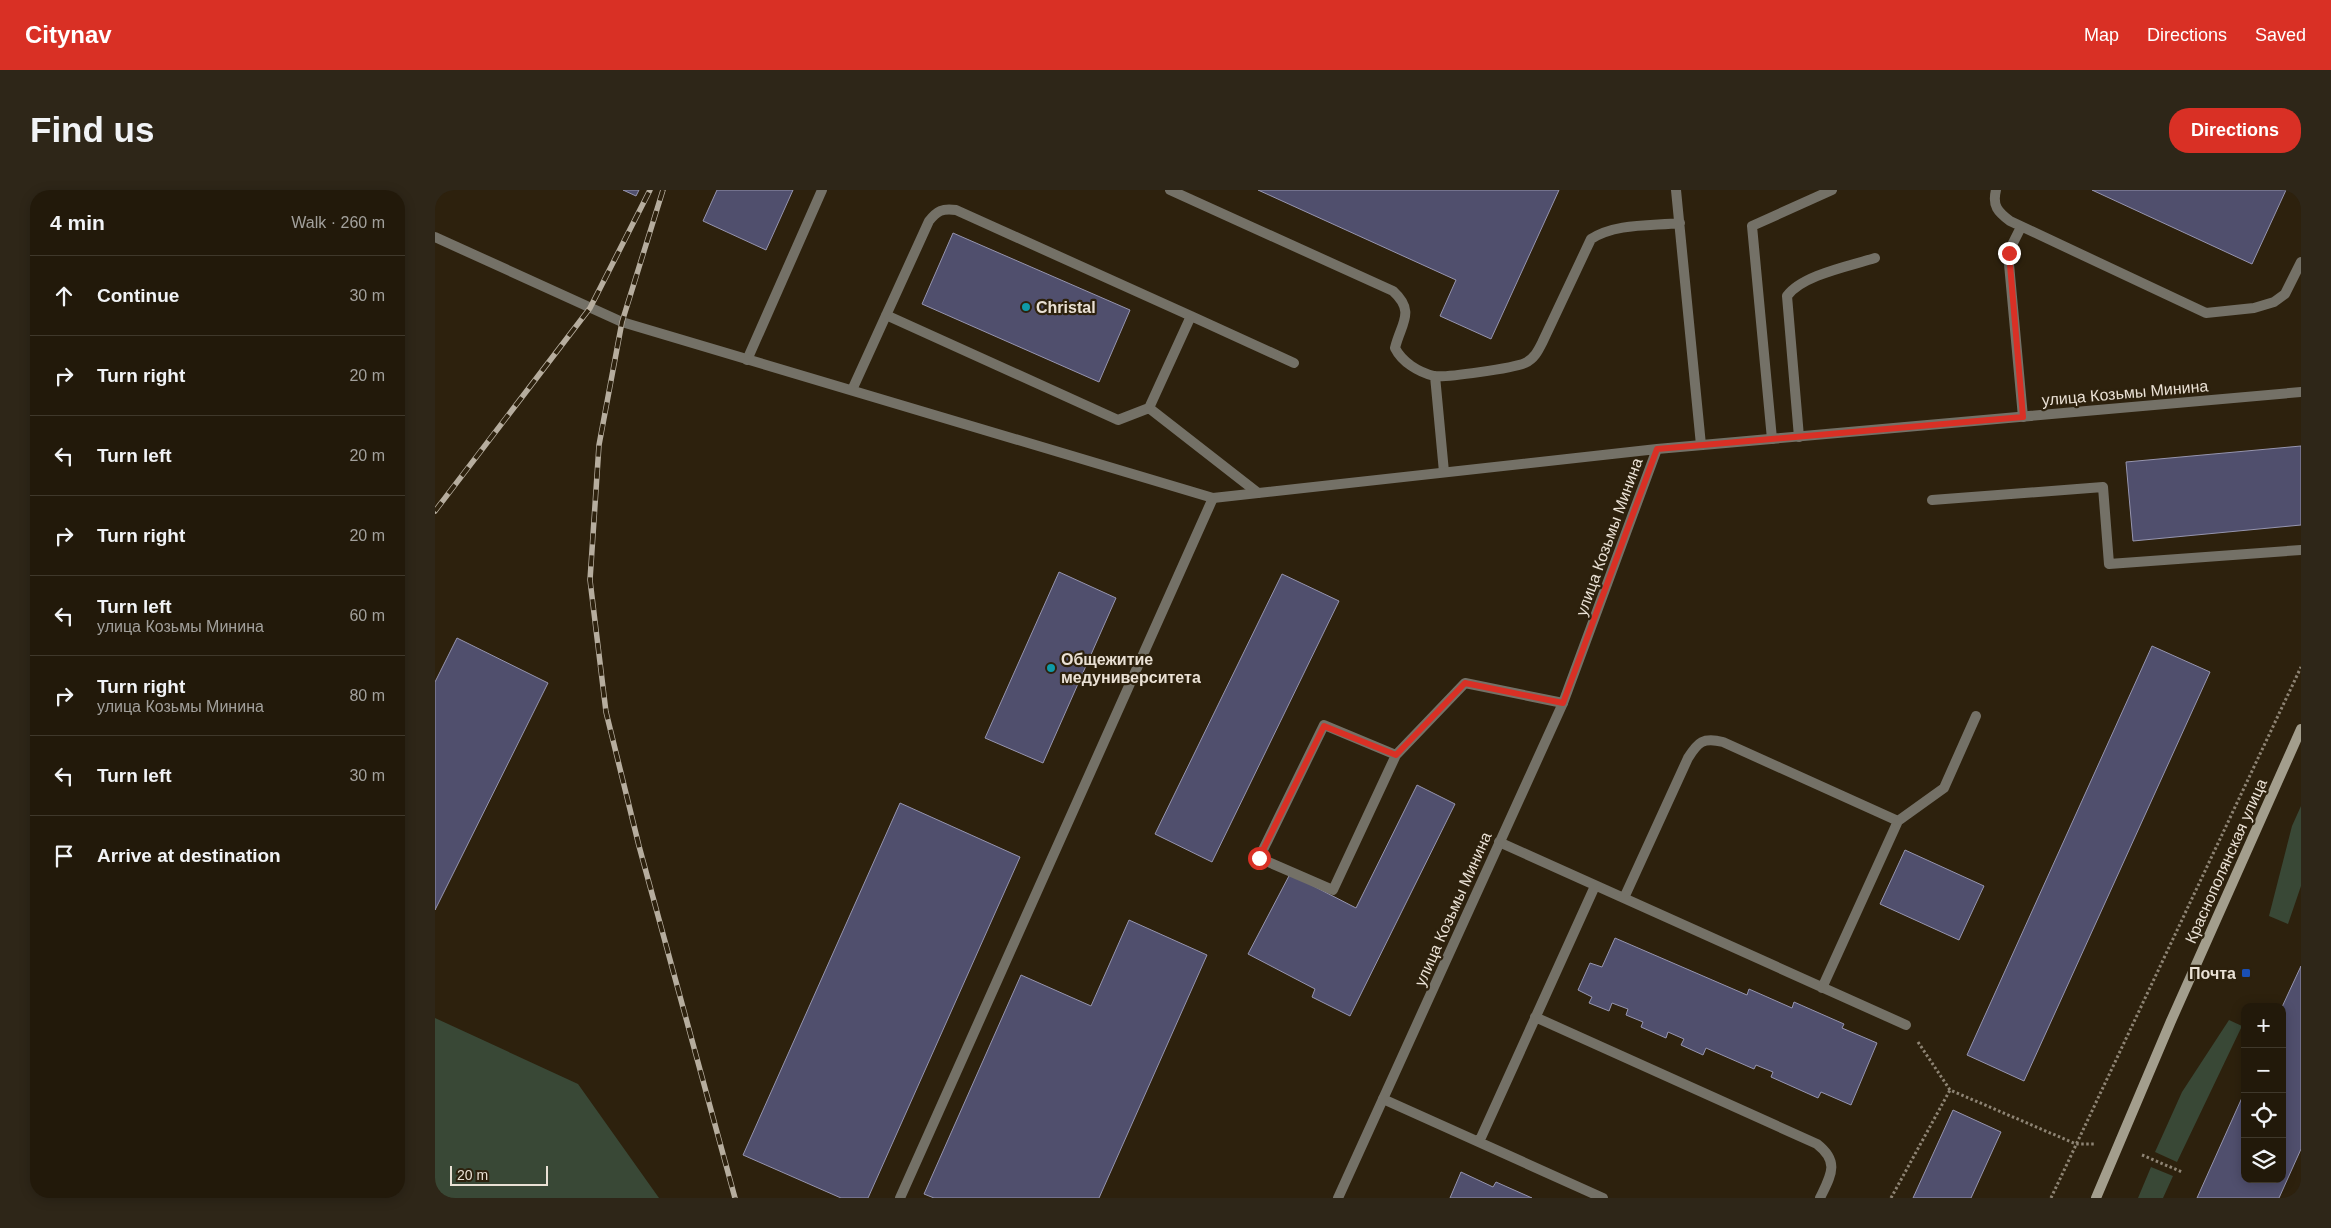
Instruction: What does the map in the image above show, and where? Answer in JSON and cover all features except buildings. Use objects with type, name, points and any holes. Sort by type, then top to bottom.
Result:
[{"type":"main road","name":"Краснополянская улица","points":[[2096,1198],[2297,750],[2301,729]]},
{"type":"street","points":[[747,360],[822,190]]},
{"type":"street","points":[[1170,190],[1393,291],[1404,300],[1407,309],[1395,348],[1399,356],[1408,364],[1435,376],[1508,369],[1526,363],[1535,355],[1542,343],[1591,240],[1603,232],[1615,229],[1680,223]]},
{"type":"street","points":[[1676,190],[1701,445]]},
{"type":"street","points":[[1772,439],[1752,226],[1833,190]]},
{"type":"street","points":[[1996,190],[1993,200],[1998,212],[2021,227],[2206,312],[2254,308],[2274,302],[2285,294],[2301,262]]},
{"type":"street","points":[[852,390],[929,221],[937,211],[947,208],[956,210],[1295,363]]},
{"type":"street","points":[[2021,227],[2009,253],[2023,417]]},
{"type":"street","points":[[435,237],[622,322],[1213,498],[1657,449]]},
{"type":"street","points":[[1799,437],[1787,296],[1793,288],[1805,281],[1875,258]]},
{"type":"street","points":[[886,315],[1118,420],[1149,408],[1191,316]]},
{"type":"street","points":[[1435,376],[1444,472]]},
{"type":"street","name":"улица Козьмы Минина","points":[[1338,1198],[1563,703],[1657,449],[2301,392]]},
{"type":"street","points":[[1149,408],[1258,493]]},
{"type":"street","points":[[1932,500],[2103,487],[2109,564],[2301,550]]},
{"type":"street","points":[[900,1198],[1213,498]]},
{"type":"street","points":[[1396,755],[1324,726],[1259,858],[1333,890],[1396,755],[1465,683],[1563,703]]},
{"type":"street","points":[[1822,988],[1898,821],[1943,788],[1976,716]]},
{"type":"street","points":[[1624,898],[1688,758],[1696,745],[1710,738],[1723,742],[1898,821]]},
{"type":"street","points":[[1499,842],[1906,1026]]},
{"type":"street","points":[[1479,1142],[1595,886]]},
{"type":"street","points":[[1535,1017],[1817,1144],[1828,1153],[1832,1165],[1820,1198]]},
{"type":"street","points":[[1383,1099],[1603,1198]]},
{"type":"path","points":[[2051,1198],[2301,667]]},
{"type":"path","points":[[1906,1026],[1933,1061],[1950,1090],[2076,1144],[2096,1144]]},
{"type":"path","points":[[1891,1198],[1950,1090]]},
{"type":"path","points":[[2142,1155],[2182,1172]]},
{"type":"green space","points":[[2301,806],[2301,886],[2288,924],[2269,916],[2292,826]]},
{"type":"green space","points":[[435,1018],[578,1084],[659,1198],[435,1198]]},
{"type":"green space","points":[[2229,1020],[2241,1026],[2177,1162],[2155,1152],[2182,1092]]},
{"type":"green space","points":[[2151,1167],[2173,1176],[2163,1198],[2138,1198]]},
{"type":"railway","points":[[435,511],[590,308],[650,190]]},
{"type":"railway","points":[[663,190],[622,322],[599,445],[590,580],[606,712],[639,846],[735,1198]]},
{"type":"place","name":"Christal","points":[[1026,307]]},
{"type":"place","name":"Общежитие медуниверситета","points":[[1051,668]]},
{"type":"place","name":"Почта","points":[[2246,973]]},
{"type":"route","points":[[1259,858],[1324,726],[1396,755],[1465,683],[1563,703],[1657,449],[2023,417],[2009,253]]}]
